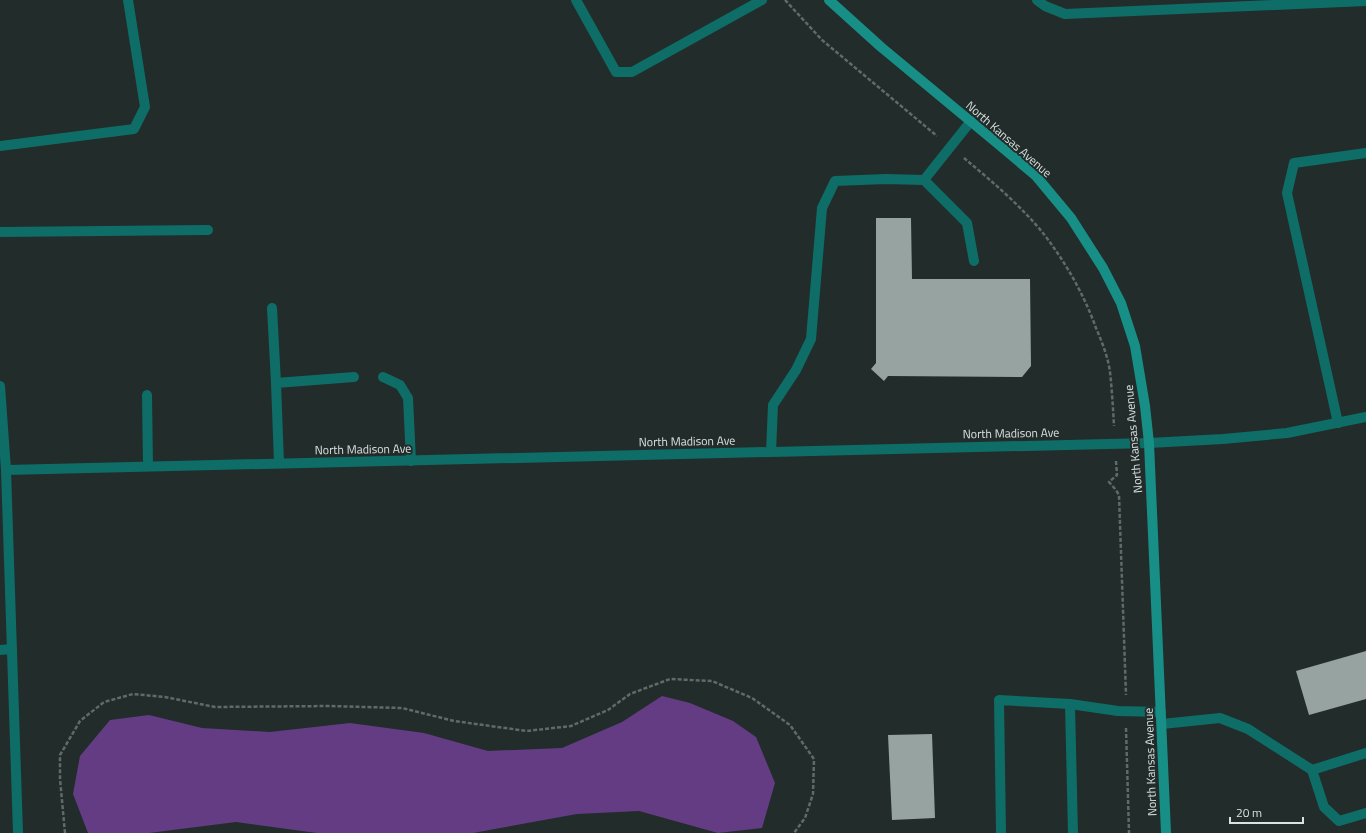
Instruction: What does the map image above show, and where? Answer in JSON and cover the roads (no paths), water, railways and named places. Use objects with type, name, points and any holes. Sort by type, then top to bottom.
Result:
[{"type":"street","points":[[0,146],[134,129],[145,107],[128,0]]},
{"type":"street","points":[[576,0],[616,72],[632,72],[762,0]]},
{"type":"street","name":"North Kansas Avenue","points":[[829,0],[881,47],[1036,176],[1071,218],[1103,268],[1121,303],[1135,346],[1145,406],[1149,443],[1166,833]]},
{"type":"street","points":[[1037,0],[1045,6],[1065,14],[1366,0]]},
{"type":"street","points":[[924,180],[971,121]]},
{"type":"street","points":[[1338,423],[1287,193],[1294,163],[1366,153]]},
{"type":"street","points":[[771,452],[773,405],[796,370],[811,339],[822,208],[835,181],[886,179],[924,180],[967,223],[974,261]]},
{"type":"street","points":[[0,232],[208,230]]},
{"type":"street","points":[[272,308],[279,463]]},
{"type":"street","points":[[276,383],[354,377]]},
{"type":"street","points":[[383,377],[400,385],[408,398],[411,461]]},
{"type":"street","points":[[0,386],[6,470],[18,833]]},
{"type":"street","points":[[147,395],[148,466]]},
{"type":"street","name":"North Madison Ave","points":[[6,470],[1149,443],[1263,435],[1366,417]]},
{"type":"street","points":[[0,650],[12,649]]},
{"type":"street","points":[[1001,833],[999,700],[1070,704],[1126,712],[1161,712]]},
{"type":"street","points":[[1070,704],[1073,833]]},
{"type":"street","points":[[1162,724],[1220,718],[1248,729],[1312,770],[1324,807],[1339,821],[1366,813]]},
{"type":"street","points":[[1312,770],[1366,753]]}]
